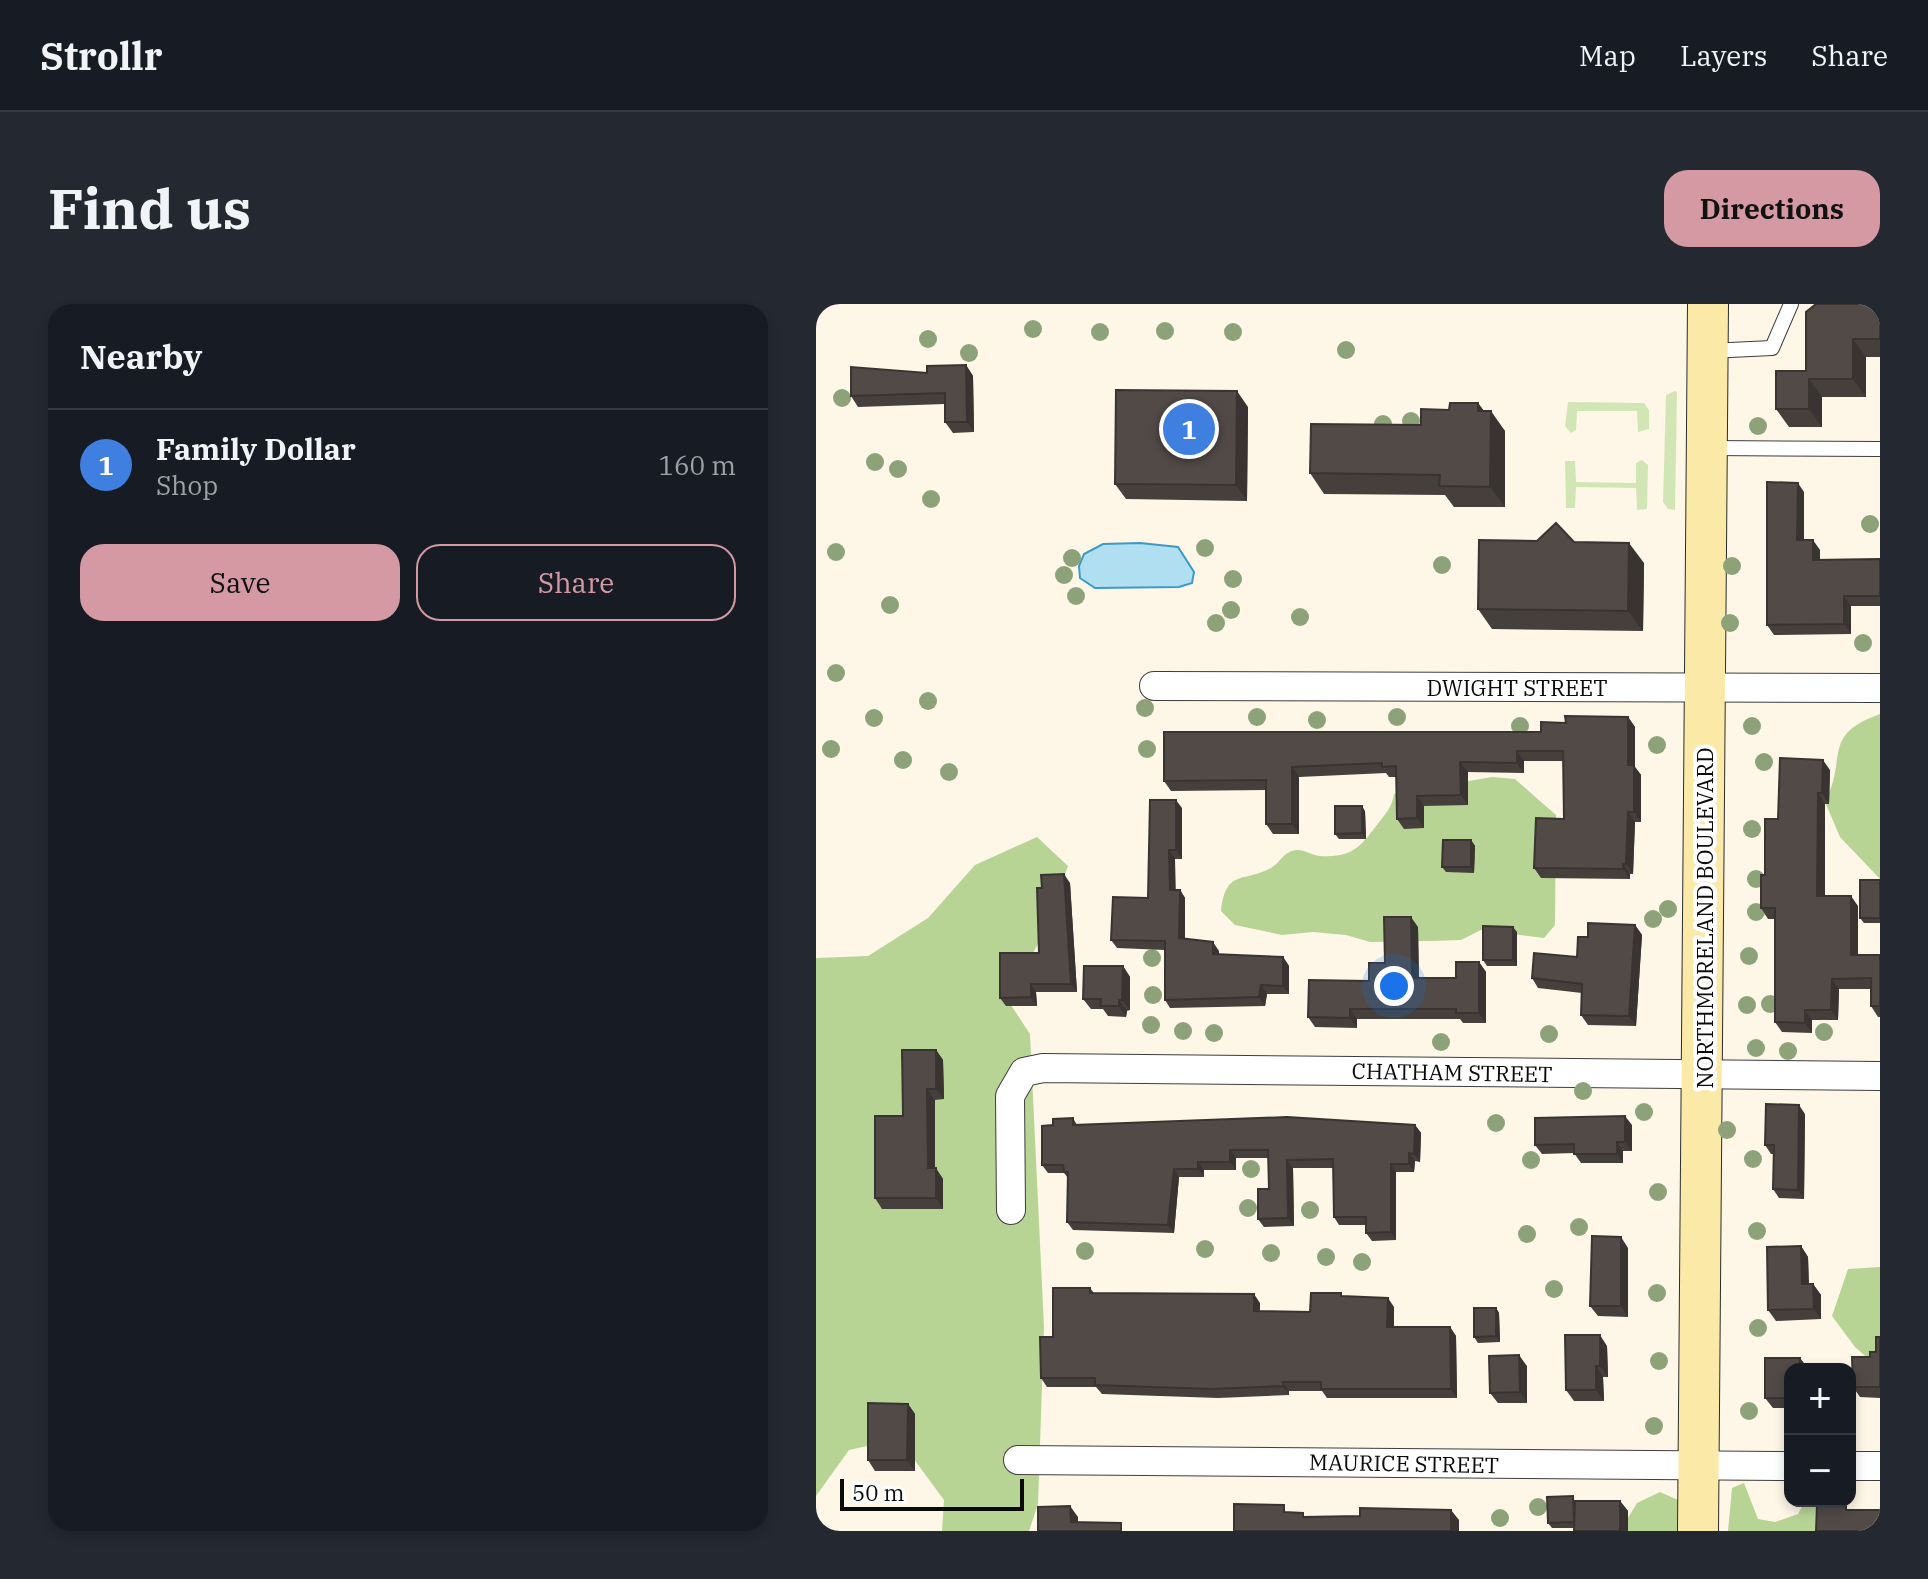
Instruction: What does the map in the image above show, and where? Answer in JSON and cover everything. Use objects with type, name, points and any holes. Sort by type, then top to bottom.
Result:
[{"type":"street","name":"NORTHMORELAND BOULEVARD","points":[[1698,1531],[1708,304]]},
{"type":"street","name":"DWIGHT STREET","points":[[1154,686],[1880,688]]},
{"type":"street","name":"CHATHAM STREET","points":[[1011,1210],[1010,1096],[1024,1072],[1043,1068],[1235,1067],[1462,1073],[1880,1076]]},
{"type":"street","name":"MAURICE STREET","points":[[1018,1460],[1784,1466]]},
{"type":"street","points":[[1856,1466],[1880,1466]]},
{"type":"lane","points":[[1708,351],[1772,348],[1791,304]]},
{"type":"lane","points":[[1707,448],[1880,449]]},
{"type":"green space","points":[[1675,391],[1675,510],[1668,509],[1663,502],[1666,395]]},
{"type":"green space","points":[[1568,402],[1644,403],[1649,410],[1649,429],[1638,432],[1637,411],[1577,411],[1576,430],[1571,433],[1565,426]]},
{"type":"green space","points":[[1642,460],[1648,465],[1647,509],[1637,510],[1636,488],[1576,487],[1575,508],[1566,508],[1565,461],[1575,461],[1576,482],[1636,483],[1636,463]]},
{"type":"green space","points":[[1880,714],[1880,879],[1840,837],[1825,802],[1843,739],[1850,730]]},
{"type":"green space","points":[[1492,777],[1515,779],[1556,815],[1555,925],[1544,938],[1481,930],[1461,940],[1431,941],[1370,942],[1346,935],[1313,932],[1282,935],[1235,925],[1221,911],[1223,898],[1231,883],[1271,868],[1292,851],[1332,856],[1356,848],[1387,812],[1394,794]]},
{"type":"green space","points":[[1037,837],[1068,866],[1042,937],[1007,999],[1030,1034],[1044,1327],[1038,1504],[1029,1531],[942,1531],[944,1500],[899,1439],[849,1450],[816,1496],[816,958],[868,956],[928,918],[975,865]]},
{"type":"green space","points":[[1880,1267],[1880,1369],[1855,1347],[1832,1316],[1848,1269]]},
{"type":"green space","points":[[1744,1483],[1758,1519],[1775,1522],[1798,1514],[1802,1507],[1846,1507],[1847,1531],[1728,1531],[1732,1488]]},
{"type":"green space","points":[[1660,1492],[1687,1504],[1691,1531],[1620,1531],[1637,1503]]},
{"type":"water","points":[[1140,543],[1178,547],[1194,572],[1192,583],[1179,587],[1095,588],[1080,578],[1079,566],[1084,554],[1103,544]]},
{"type":"building","points":[[1816,304],[1880,304],[1880,339],[1853,339],[1853,379],[1809,379],[1809,409],[1776,409],[1776,371],[1806,371],[1806,312]]},
{"type":"building","points":[[966,365],[967,422],[945,422],[945,393],[851,396],[851,367],[927,373],[927,366]]},
{"type":"building","points":[[1116,390],[1237,391],[1236,485],[1115,484]]},
{"type":"building","points":[[1450,403],[1478,403],[1478,411],[1491,411],[1490,487],[1439,486],[1440,475],[1310,473],[1311,424],[1421,425],[1421,409],[1449,410]]},
{"type":"building","points":[[1767,482],[1798,483],[1797,540],[1813,540],[1813,560],[1880,559],[1880,596],[1844,596],[1844,624],[1767,625]]},
{"type":"building","points":[[1556,523],[1574,542],[1629,543],[1628,611],[1478,609],[1479,540],[1537,541]]},
{"type":"building","points":[[1565,716],[1628,717],[1628,765],[1634,765],[1634,812],[1628,812],[1626,864],[1623,864],[1623,869],[1534,868],[1536,818],[1564,819],[1563,751],[1517,751],[1517,763],[1460,762],[1461,795],[1417,796],[1417,818],[1397,819],[1396,766],[1382,767],[1382,763],[1292,767],[1292,824],[1266,824],[1266,780],[1164,781],[1164,732],[1541,732],[1541,722],[1566,723]]},
{"type":"building","points":[[1780,758],[1823,760],[1822,793],[1818,793],[1817,896],[1851,896],[1851,955],[1880,955],[1880,1006],[1871,1006],[1871,978],[1832,979],[1831,1010],[1805,1010],[1805,1023],[1775,1022],[1775,908],[1761,908],[1761,875],[1765,875],[1765,819],[1778,819]]},
{"type":"building","points":[[1150,800],[1176,800],[1176,850],[1169,850],[1170,890],[1180,890],[1179,938],[1213,942],[1213,954],[1283,957],[1283,986],[1261,985],[1259,997],[1165,1000],[1165,941],[1111,940],[1113,897],[1148,898]]},
{"type":"building","points":[[1335,806],[1362,806],[1362,833],[1335,834]]},
{"type":"building","points":[[1443,840],[1471,840],[1471,867],[1442,867]]},
{"type":"building","points":[[1064,874],[1071,984],[1031,984],[1031,997],[1000,998],[1000,953],[1039,953],[1037,888],[1042,888],[1041,875]]},
{"type":"building","points":[[1860,880],[1880,880],[1880,918],[1860,918]]},
{"type":"building","points":[[1384,917],[1411,917],[1412,978],[1456,978],[1456,962],[1479,962],[1479,1013],[1456,1013],[1456,1009],[1350,1009],[1350,1018],[1308,1017],[1309,980],[1369,981],[1369,963],[1385,963]]},
{"type":"building","points":[[1588,923],[1635,925],[1629,1016],[1581,1015],[1582,984],[1532,978],[1534,953],[1577,957],[1578,937],[1588,937]]},
{"type":"building","points":[[1483,926],[1513,927],[1513,960],[1483,960]]},
{"type":"building","points":[[1084,966],[1123,966],[1119,1006],[1100,1006],[1101,999],[1083,999]]},
{"type":"building","points":[[902,1050],[936,1050],[936,1089],[927,1089],[928,1168],[936,1168],[936,1198],[875,1198],[875,1116],[903,1116]]},
{"type":"building","points":[[1766,1104],[1799,1105],[1798,1190],[1773,1189],[1774,1145],[1765,1145]]},
{"type":"building","points":[[1625,1116],[1625,1142],[1617,1142],[1617,1154],[1574,1154],[1574,1144],[1535,1145],[1535,1118]]},
{"type":"building","points":[[1287,1117],[1415,1125],[1414,1154],[1409,1153],[1409,1164],[1391,1164],[1391,1232],[1366,1233],[1366,1217],[1334,1217],[1333,1159],[1287,1160],[1288,1218],[1258,1219],[1258,1189],[1269,1189],[1268,1150],[1230,1150],[1230,1162],[1198,1162],[1198,1169],[1174,1169],[1168,1225],[1067,1222],[1068,1172],[1064,1172],[1063,1165],[1042,1165],[1042,1126],[1053,1125],[1053,1119],[1073,1118],[1073,1125]]},
{"type":"building","points":[[1592,1236],[1621,1237],[1621,1306],[1590,1306]]},
{"type":"building","points":[[1801,1246],[1802,1284],[1813,1284],[1814,1309],[1768,1310],[1767,1247]]},
{"type":"building","points":[[1053,1288],[1090,1288],[1090,1293],[1254,1294],[1254,1311],[1310,1312],[1311,1293],[1388,1298],[1387,1327],[1450,1327],[1451,1389],[1321,1389],[1321,1382],[1283,1382],[1283,1386],[1211,1389],[1095,1385],[1095,1378],[1041,1378],[1040,1337],[1053,1337]]},
{"type":"building","points":[[1474,1308],[1496,1308],[1496,1336],[1474,1337]]},
{"type":"building","points":[[1565,1335],[1600,1335],[1596,1390],[1566,1390]]},
{"type":"building","points":[[1876,1337],[1880,1337],[1880,1387],[1856,1387],[1856,1363],[1852,1363],[1852,1357],[1870,1357],[1870,1352],[1876,1352]]},
{"type":"building","points":[[1519,1355],[1520,1392],[1490,1393],[1489,1356]]},
{"type":"building","points":[[1765,1358],[1800,1358],[1800,1363],[1784,1363],[1784,1398],[1765,1398]]},
{"type":"building","points":[[868,1403],[908,1404],[907,1460],[868,1460]]},
{"type":"building","points":[[1573,1496],[1574,1522],[1548,1523],[1547,1497]]},
{"type":"building","points":[[1575,1501],[1620,1501],[1620,1531],[1574,1531]]},
{"type":"building","points":[[1234,1504],[1284,1505],[1284,1512],[1303,1513],[1303,1517],[1360,1516],[1360,1508],[1451,1510],[1451,1531],[1234,1531]]},
{"type":"building","points":[[1070,1506],[1071,1522],[1121,1523],[1121,1531],[1038,1531],[1038,1507]]},
{"type":"building","points":[[1817,1507],[1880,1510],[1880,1531],[1816,1531]]},
{"type":"place","name":"Family Dollar","points":[[1189,429]]}]
